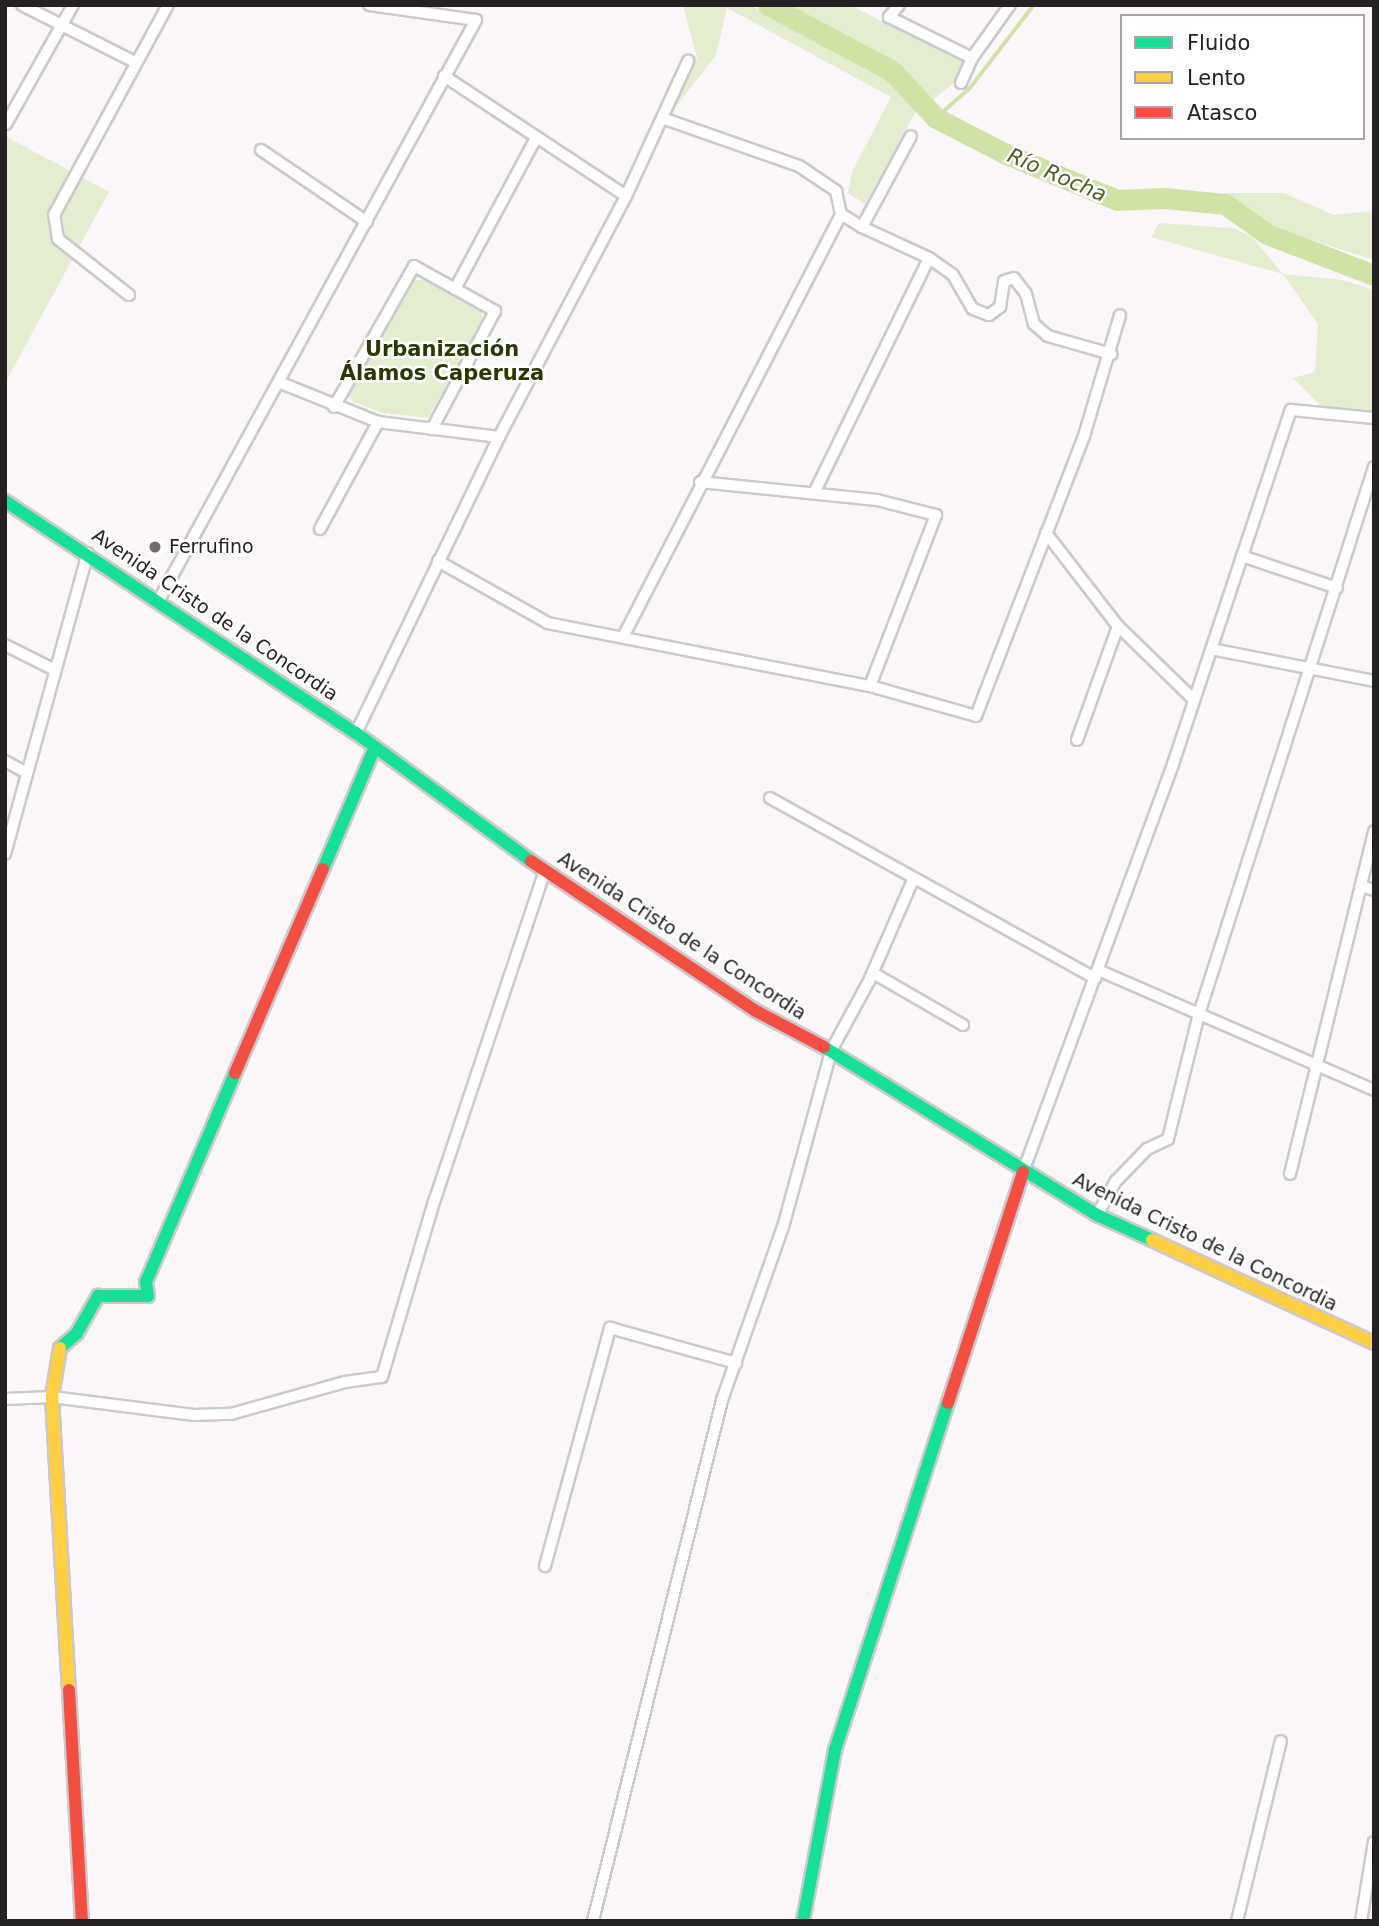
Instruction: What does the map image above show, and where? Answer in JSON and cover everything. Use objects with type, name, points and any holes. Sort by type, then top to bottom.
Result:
[{"type":"street","points":[[22,5],[135,62]]},
{"type":"street","points":[[6,124],[73,5]]},
{"type":"street","points":[[129,295],[58,239],[54,215],[168,5]]},
{"type":"street","points":[[159,600],[281,383],[475,20],[369,5]]},
{"type":"street","points":[[899,5],[889,17],[972,58]]},
{"type":"street","points":[[961,83],[972,58],[997,28],[1010,5]]},
{"type":"street","points":[[356,733],[499,437],[626,196],[688,61]]},
{"type":"street","points":[[444,76],[626,196]]},
{"type":"street","points":[[623,637],[700,482],[841,214],[836,191],[799,166],[662,118]]},
{"type":"street","points":[[862,227],[911,136]]},
{"type":"street","points":[[455,289],[536,138]]},
{"type":"street","points":[[261,150],[367,222]]},
{"type":"street","points":[[841,214],[862,227],[929,258],[953,275],[973,309],[989,315],[1000,307],[1004,281],[1014,278],[1026,294],[1034,324],[1048,336],[1111,354]]},
{"type":"street","points":[[815,491],[929,258]]},
{"type":"street","points":[[334,407],[414,266],[495,311],[432,429]]},
{"type":"street","points":[[438,561],[548,623],[870,686],[976,716],[1111,354],[1120,315]]},
{"type":"street","points":[[281,383],[334,407],[378,422],[499,437]]},
{"type":"street","points":[[803,1921],[835,1750],[1023,1172],[1097,974],[1194,700],[1291,410],[1374,418]]},
{"type":"street","points":[[320,529],[378,422]]},
{"type":"street","points":[[1097,1215],[1116,1181],[1147,1149],[1168,1139],[1199,1014],[1311,672],[1374,467]]},
{"type":"street","points":[[700,482],[815,491],[877,500],[936,515],[870,686]]},
{"type":"street","name":"Avenida Cristo de la Concordia","points":[[5,500],[356,733],[545,871],[756,1011],[831,1051],[1023,1172],[1097,1215],[1374,1343]]},
{"type":"street","points":[[1046,533],[1118,626],[1194,700]]},
{"type":"street","points":[[5,854],[88,553]]},
{"type":"street","points":[[1242,555],[1337,588]]},
{"type":"street","points":[[1077,740],[1118,626]]},
{"type":"street","points":[[5,645],[55,670]]},
{"type":"street","points":[[1211,649],[1311,672],[1374,681]]},
{"type":"street","points":[[82,1921],[52,1397],[57,1351],[77,1333],[99,1296],[148,1296],[146,1282],[375,747]]},
{"type":"street","points":[[5,761],[27,773]]},
{"type":"street","points":[[770,798],[913,880],[1097,974],[1199,1014],[1374,1090]]},
{"type":"street","points":[[1290,1174],[1374,831]]},
{"type":"street","points":[[5,1399],[52,1397],[194,1415],[231,1414],[345,1382],[382,1377],[434,1202],[545,871]]},
{"type":"street","points":[[593,1921],[659,1663],[675,1575],[736,1363],[783,1227],[831,1051],[873,973],[913,880]]},
{"type":"street","points":[[1360,886],[1374,890]]},
{"type":"street","points":[[873,973],[963,1025]]},
{"type":"street","points":[[545,1566],[610,1328],[736,1363]]},
{"type":"street","points":[[1237,1921],[1281,1741]]},
{"type":"street","points":[[1362,1921],[1374,1842]]},
{"type":"green space","points":[[683,5],[750,5],[888,79],[916,111],[865,204],[848,193],[852,172],[891,97],[727,8],[716,55],[674,109],[697,58]]},
{"type":"green space","points":[[780,5],[850,5],[963,62],[955,82],[930,102],[892,64]]},
{"type":"green space","points":[[5,136],[109,192],[5,383]]},
{"type":"green space","points":[[1223,193],[1284,193],[1334,215],[1374,211],[1374,260],[1274,228]]},
{"type":"green space","points":[[1159,223],[1234,228],[1252,237],[1283,274],[1151,237]]},
{"type":"green space","points":[[1283,274],[1342,280],[1374,290],[1374,413],[1328,413],[1293,378],[1315,372],[1318,324]]},
{"type":"green space","points":[[414,280],[424,280],[482,311],[483,320],[428,418],[383,413],[353,402],[349,395]]},
{"type":"waterway","name":"Río Rocha","points":[[768,5],[892,71],[936,118],[1004,153],[1117,200],[1164,198],[1225,204],[1267,234],[1374,275]]},
{"type":"waterway","points":[[936,118],[970,88],[1034,5]]},
{"type":"traffic: fast","points":[[5,501],[356,733],[531,861]]},
{"type":"traffic: fast","points":[[323,869],[375,747]]},
{"type":"traffic: fast","points":[[824,1047],[1097,1215],[1152,1240]]},
{"type":"traffic: fast","points":[[60,1348],[77,1333],[98,1296],[148,1296],[146,1282],[235,1073]]},
{"type":"traffic: fast","points":[[803,1921],[835,1750],[948,1403]]},
{"type":"traffic: slow","points":[[1152,1240],[1374,1343]]},
{"type":"traffic: slow","points":[[60,1348],[52,1397],[69,1690]]},
{"type":"traffic: jam","points":[[531,861],[756,1011],[824,1047]]},
{"type":"traffic: jam","points":[[235,1073],[323,869]]},
{"type":"traffic: jam","points":[[948,1403],[1023,1172]]},
{"type":"traffic: jam","points":[[69,1690],[82,1921]]},
{"type":"place","name":"Ferrufino","points":[[155,547]]},
{"type":"district","name":"Urbanización Álamos Caperuza","points":[[442,361]]}]
